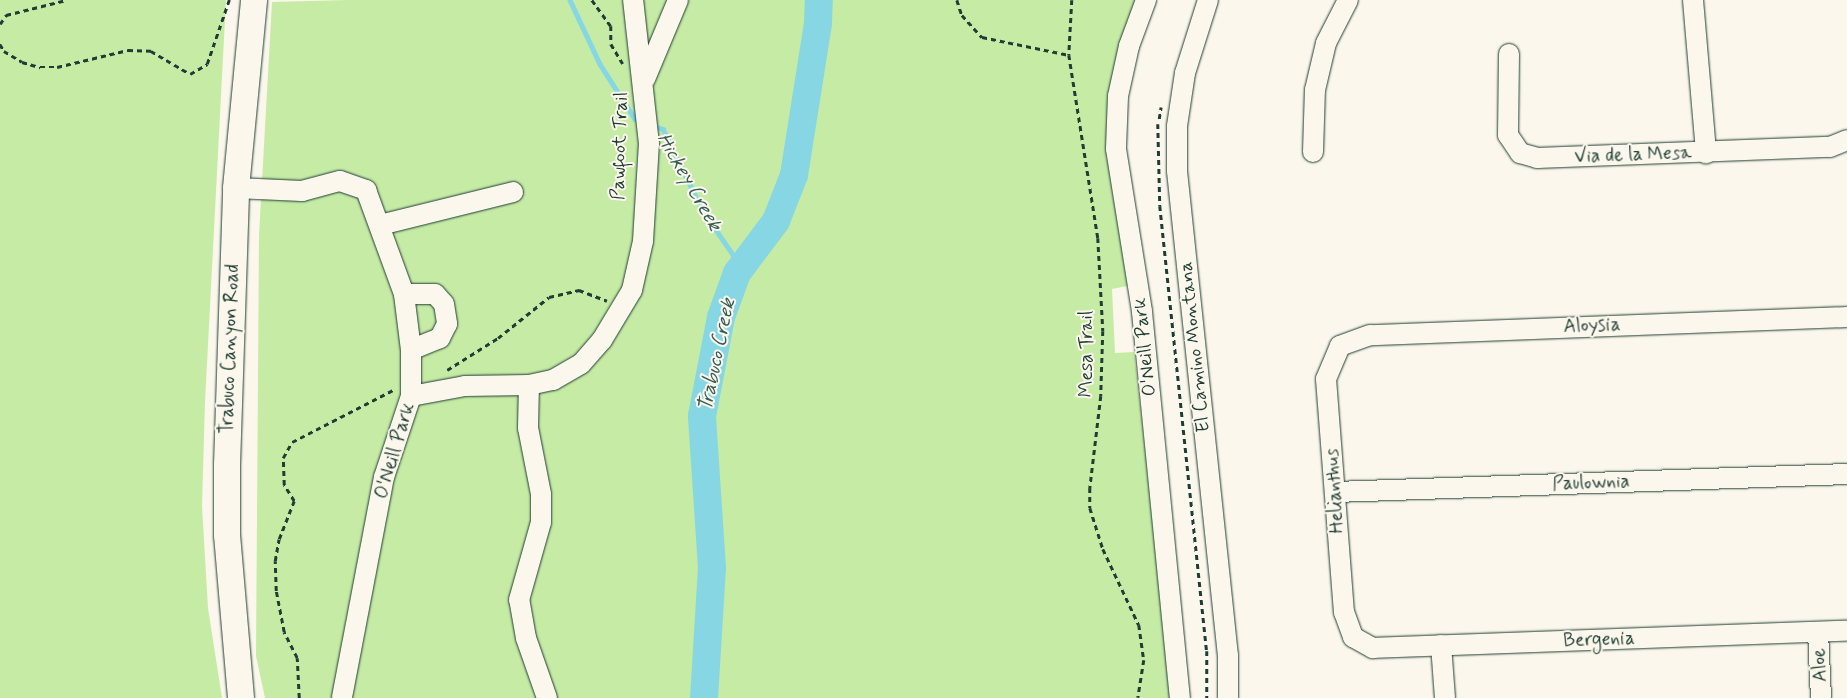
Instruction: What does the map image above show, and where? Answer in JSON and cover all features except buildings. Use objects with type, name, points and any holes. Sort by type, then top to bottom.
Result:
[{"type":"main road","name":"Trabuco Canyon Road","points":[[241,698],[227,535],[230,307],[236,188],[254,0]]},
{"type":"street","points":[[411,396],[465,386],[529,385],[553,380],[581,364],[602,340],[632,290],[643,241],[649,136],[648,113],[637,75],[634,0]]},
{"type":"street","points":[[637,75],[678,0]]},
{"type":"street","name":"O'Neill Park","points":[[1146,0],[1129,46],[1118,96],[1116,148],[1142,312],[1180,698]]},
{"type":"street","name":"El Camino Montana","points":[[1208,0],[1185,73],[1177,126],[1177,170],[1228,655],[1228,698]]},
{"type":"street","points":[[1313,152],[1315,90],[1326,43],[1348,0]]},
{"type":"street","points":[[1693,0],[1706,153]]},
{"type":"street","name":"Via de la Mesa","points":[[1509,54],[1508,135],[1520,152],[1537,158],[1830,147],[1847,140]]},
{"type":"street","name":"O'Neill Park","points":[[236,188],[302,191],[340,181],[366,190],[404,294],[411,350],[411,396],[384,477],[342,698]]},
{"type":"street","points":[[380,225],[513,192]]},
{"type":"street","points":[[404,294],[435,294],[444,304],[447,324],[440,338],[411,350]]},
{"type":"street","name":"Aloysia","points":[[1340,346],[1370,335],[1847,317]]},
{"type":"street","name":"Helianthus","points":[[1340,346],[1326,379],[1344,612],[1354,636]]},
{"type":"street","points":[[529,385],[528,428],[541,494],[541,522],[519,600],[526,638],[547,698]]},
{"type":"street","name":"Paulownia","points":[[1335,492],[1847,474]]},
{"type":"street","name":"Bergenia","points":[[1354,636],[1373,648],[1847,631]]},
{"type":"street","name":"Aloe","points":[[1818,632],[1821,698]]},
{"type":"street","points":[[1441,645],[1445,698]]},
{"type":"path","points":[[0,24],[6,15],[66,0]]},
{"type":"path","points":[[0,44],[4,51],[22,62],[57,67],[128,50],[150,51],[190,74],[207,64],[229,0]]},
{"type":"path","name":"Pawfoot Trail","points":[[592,0],[611,26],[612,44],[617,58],[637,75]]},
{"type":"path","points":[[957,0],[962,15],[982,37],[1069,55]]},
{"type":"path","name":"Mesa Trail","points":[[1072,0],[1069,55],[1086,149],[1100,271],[1101,396],[1090,488],[1090,508],[1103,549],[1139,625],[1144,660],[1138,698]]},
{"type":"green space","points":[[0,0],[226,0],[205,402],[202,506],[208,608],[222,698],[0,698]]},
{"type":"green space","points":[[349,0],[1137,0],[1109,108],[1112,189],[1132,285],[1112,289],[1115,353],[1134,352],[1174,698],[265,698],[256,656],[259,235],[272,2]]},
{"type":"waterway","name":"Hickey Creek","points":[[570,0],[600,64],[635,119],[640,121]]},
{"type":"waterway","name":"Trabuco Creek","points":[[704,698],[712,568],[702,416],[721,317],[737,273],[776,221],[794,175],[818,23],[819,0]]},
{"type":"waterway","name":"Hickey Creek","points":[[652,125],[663,129],[703,211],[734,256],[737,273]]}]
